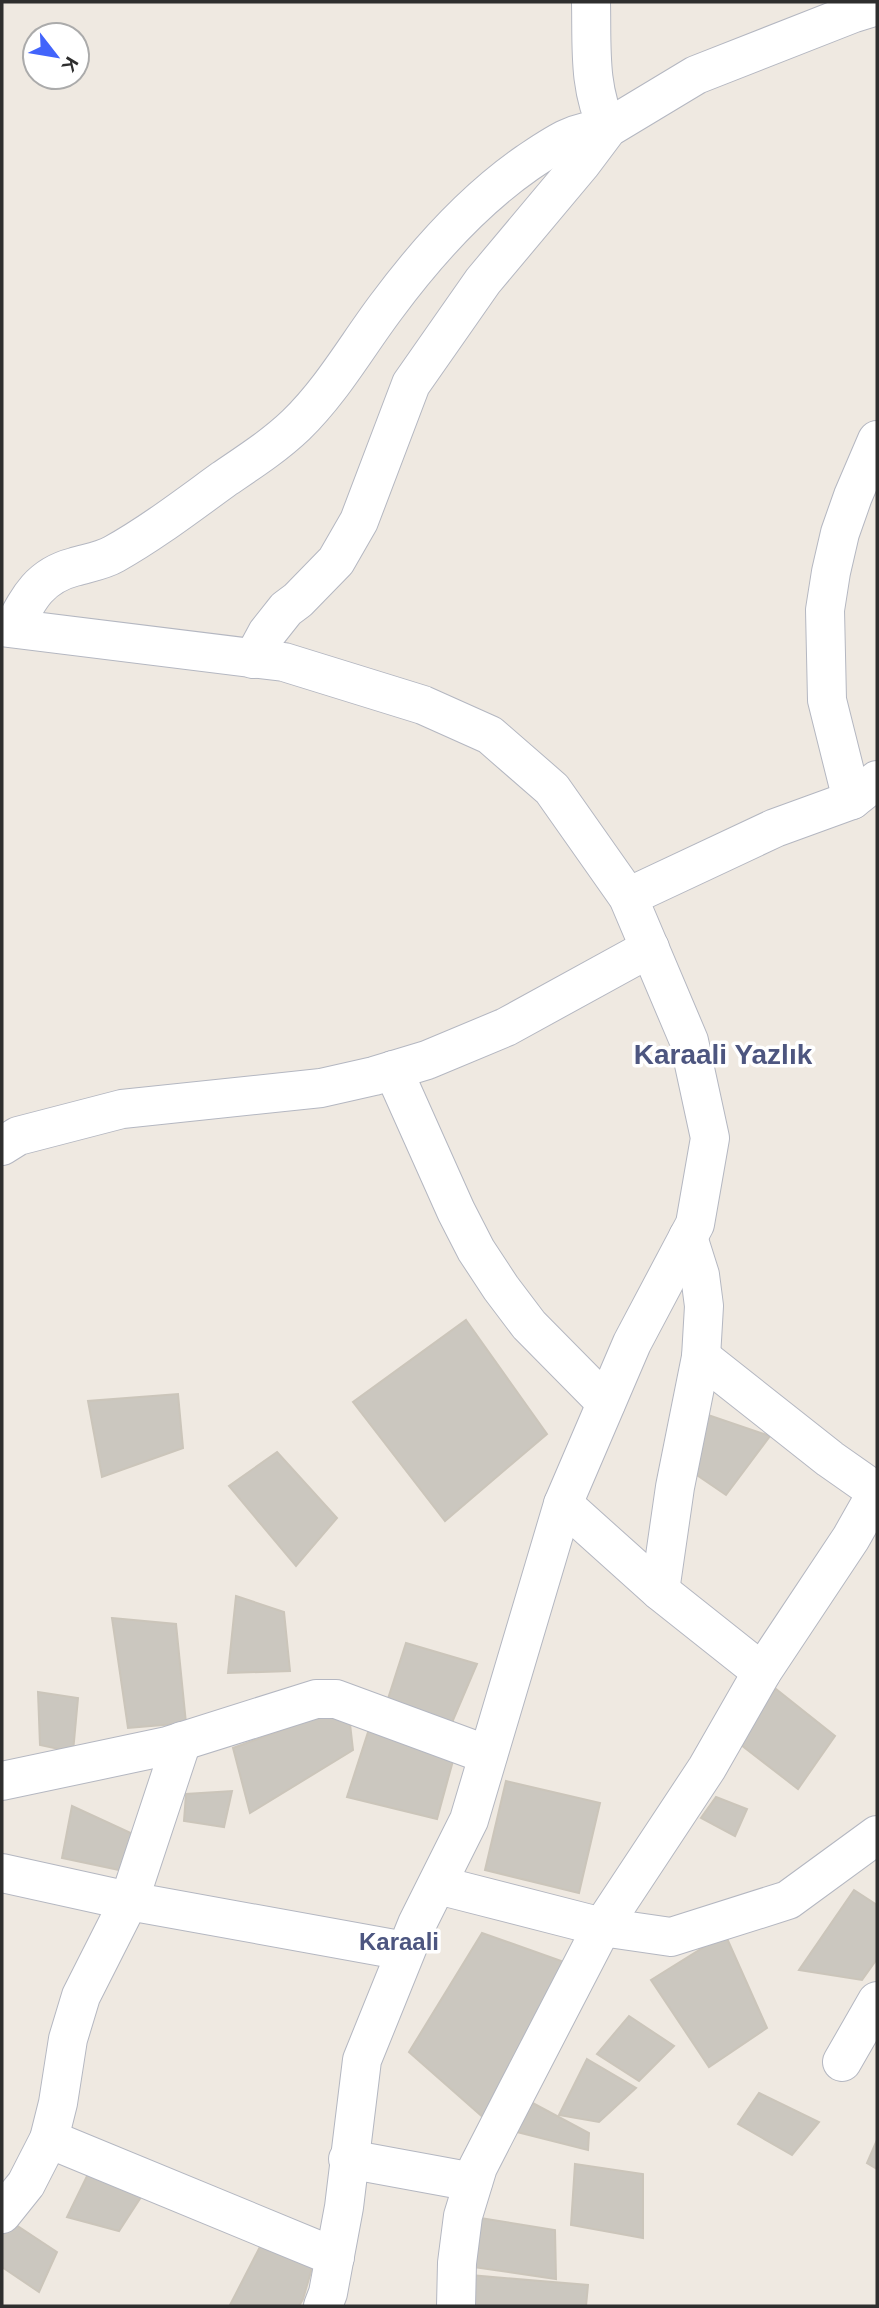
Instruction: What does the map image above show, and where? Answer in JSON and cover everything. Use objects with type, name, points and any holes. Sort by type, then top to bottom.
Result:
[{"type":"street","points":[[591,2],[593,85],[599,111],[608,128]]},
{"type":"street","points":[[253,659],[267,633],[286,609],[336,561],[359,521],[411,384],[483,281],[608,128],[696,75],[862,7]]},
{"type":"street","points":[[49,2139],[330,2291],[344,2207],[362,2060],[405,1951],[469,1820],[562,1504],[632,1343],[695,1223],[710,1138],[690,1041],[628,897],[552,789],[490,735],[423,705],[284,662],[7,628],[30,595],[49,578],[66,569],[110,556],[261,455],[296,425],[328,390],[386,306],[446,232],[507,177],[561,140],[585,131],[608,128]]},
{"type":"street","points":[[628,897],[775,828],[864,790],[827,699],[825,610],[841,533],[853,496],[877,440]]},
{"type":"street","points":[[2,1146],[18,1136],[122,1109],[321,1088],[427,1060],[506,1027],[650,948]]},
{"type":"street","points":[[393,1070],[456,1211],[482,1260],[529,1325],[606,1403]]},
{"type":"street","points":[[660,1591],[676,1487],[701,1357],[704,1306],[700,1275],[688,1237]]},
{"type":"street","points":[[456,2306],[457,2263],[463,2216],[478,2167],[602,1927],[707,1768],[762,1672],[851,1538],[877,1492],[830,1459],[701,1357]]},
{"type":"street","points":[[562,1504],[660,1591],[762,1672]]},
{"type":"street","points":[[2,1781],[182,1741],[316,1699],[336,1699],[488,1755]]},
{"type":"street","points":[[2,2214],[26,2184],[49,2139],[58,2103],[68,2039],[81,1996],[130,1901],[182,1741]]},
{"type":"street","points":[[438,1885],[602,1927],[671,1937],[788,1900],[870,1851]]},
{"type":"street","points":[[2,1873],[130,1901],[405,1951]]},
{"type":"street","points":[[842,2062],[877,2001]]},
{"type":"street","points":[[348,2158],[473,2182]]},
{"type":"building","points":[[466,1320],[547,1434],[445,1521],[353,1402]]},
{"type":"building","points":[[178,1394],[183,1448],[102,1477],[88,1401]]},
{"type":"building","points":[[708,1415],[770,1436],[726,1495],[694,1473]]},
{"type":"building","points":[[277,1452],[337,1518],[296,1566],[229,1486]]},
{"type":"building","points":[[236,1596],[284,1612],[290,1671],[228,1673]]},
{"type":"building","points":[[112,1618],[176,1624],[186,1723],[128,1728]]},
{"type":"building","points":[[406,1643],[477,1664],[448,1732],[386,1705]]},
{"type":"building","points":[[776,1689],[835,1736],[798,1789],[736,1741]]},
{"type":"building","points":[[38,1692],[78,1698],[73,1752],[40,1745]]},
{"type":"building","points":[[348,1706],[353,1750],[250,1813],[233,1748]]},
{"type":"building","points":[[370,1726],[454,1757],[437,1819],[347,1797]]},
{"type":"building","points":[[506,1781],[600,1803],[579,1893],[485,1870]]},
{"type":"building","points":[[232,1791],[224,1827],[184,1821],[186,1794]]},
{"type":"building","points":[[716,1797],[747,1809],[735,1836],[701,1818]]},
{"type":"building","points":[[72,1806],[133,1834],[124,1871],[62,1858]]},
{"type":"building","points":[[854,1890],[877,1905],[877,1959],[862,1980],[799,1970]]},
{"type":"building","points":[[482,1933],[567,1963],[486,2120],[409,2052]]},
{"type":"building","points":[[725,1934],[767,2028],[709,2067],[651,1980]]},
{"type":"building","points":[[629,2016],[674,2046],[639,2081],[597,2054]]},
{"type":"building","points":[[587,2059],[636,2088],[599,2122],[559,2115]]},
{"type":"building","points":[[759,2093],[819,2122],[792,2155],[738,2124]]},
{"type":"building","points":[[527,2100],[589,2133],[588,2150],[517,2132]]},
{"type":"building","points":[[877,2140],[877,2169],[867,2163]]},
{"type":"building","points":[[575,2164],[643,2174],[643,2238],[571,2225]]},
{"type":"building","points":[[91,2168],[141,2197],[119,2231],[67,2217]]},
{"type":"building","points":[[468,2216],[555,2230],[556,2279],[459,2265]]},
{"type":"building","points":[[7,2219],[57,2252],[39,2292],[2,2267],[2,2226]]},
{"type":"building","points":[[264,2239],[315,2258],[299,2306],[230,2305]]},
{"type":"building","points":[[470,2275],[588,2285],[586,2306],[469,2306]]},
{"type":"district","name":"Karaali Yazlık","points":[[723,1054]]},
{"type":"district","name":"Karaali","points":[[399,1941]]}]
